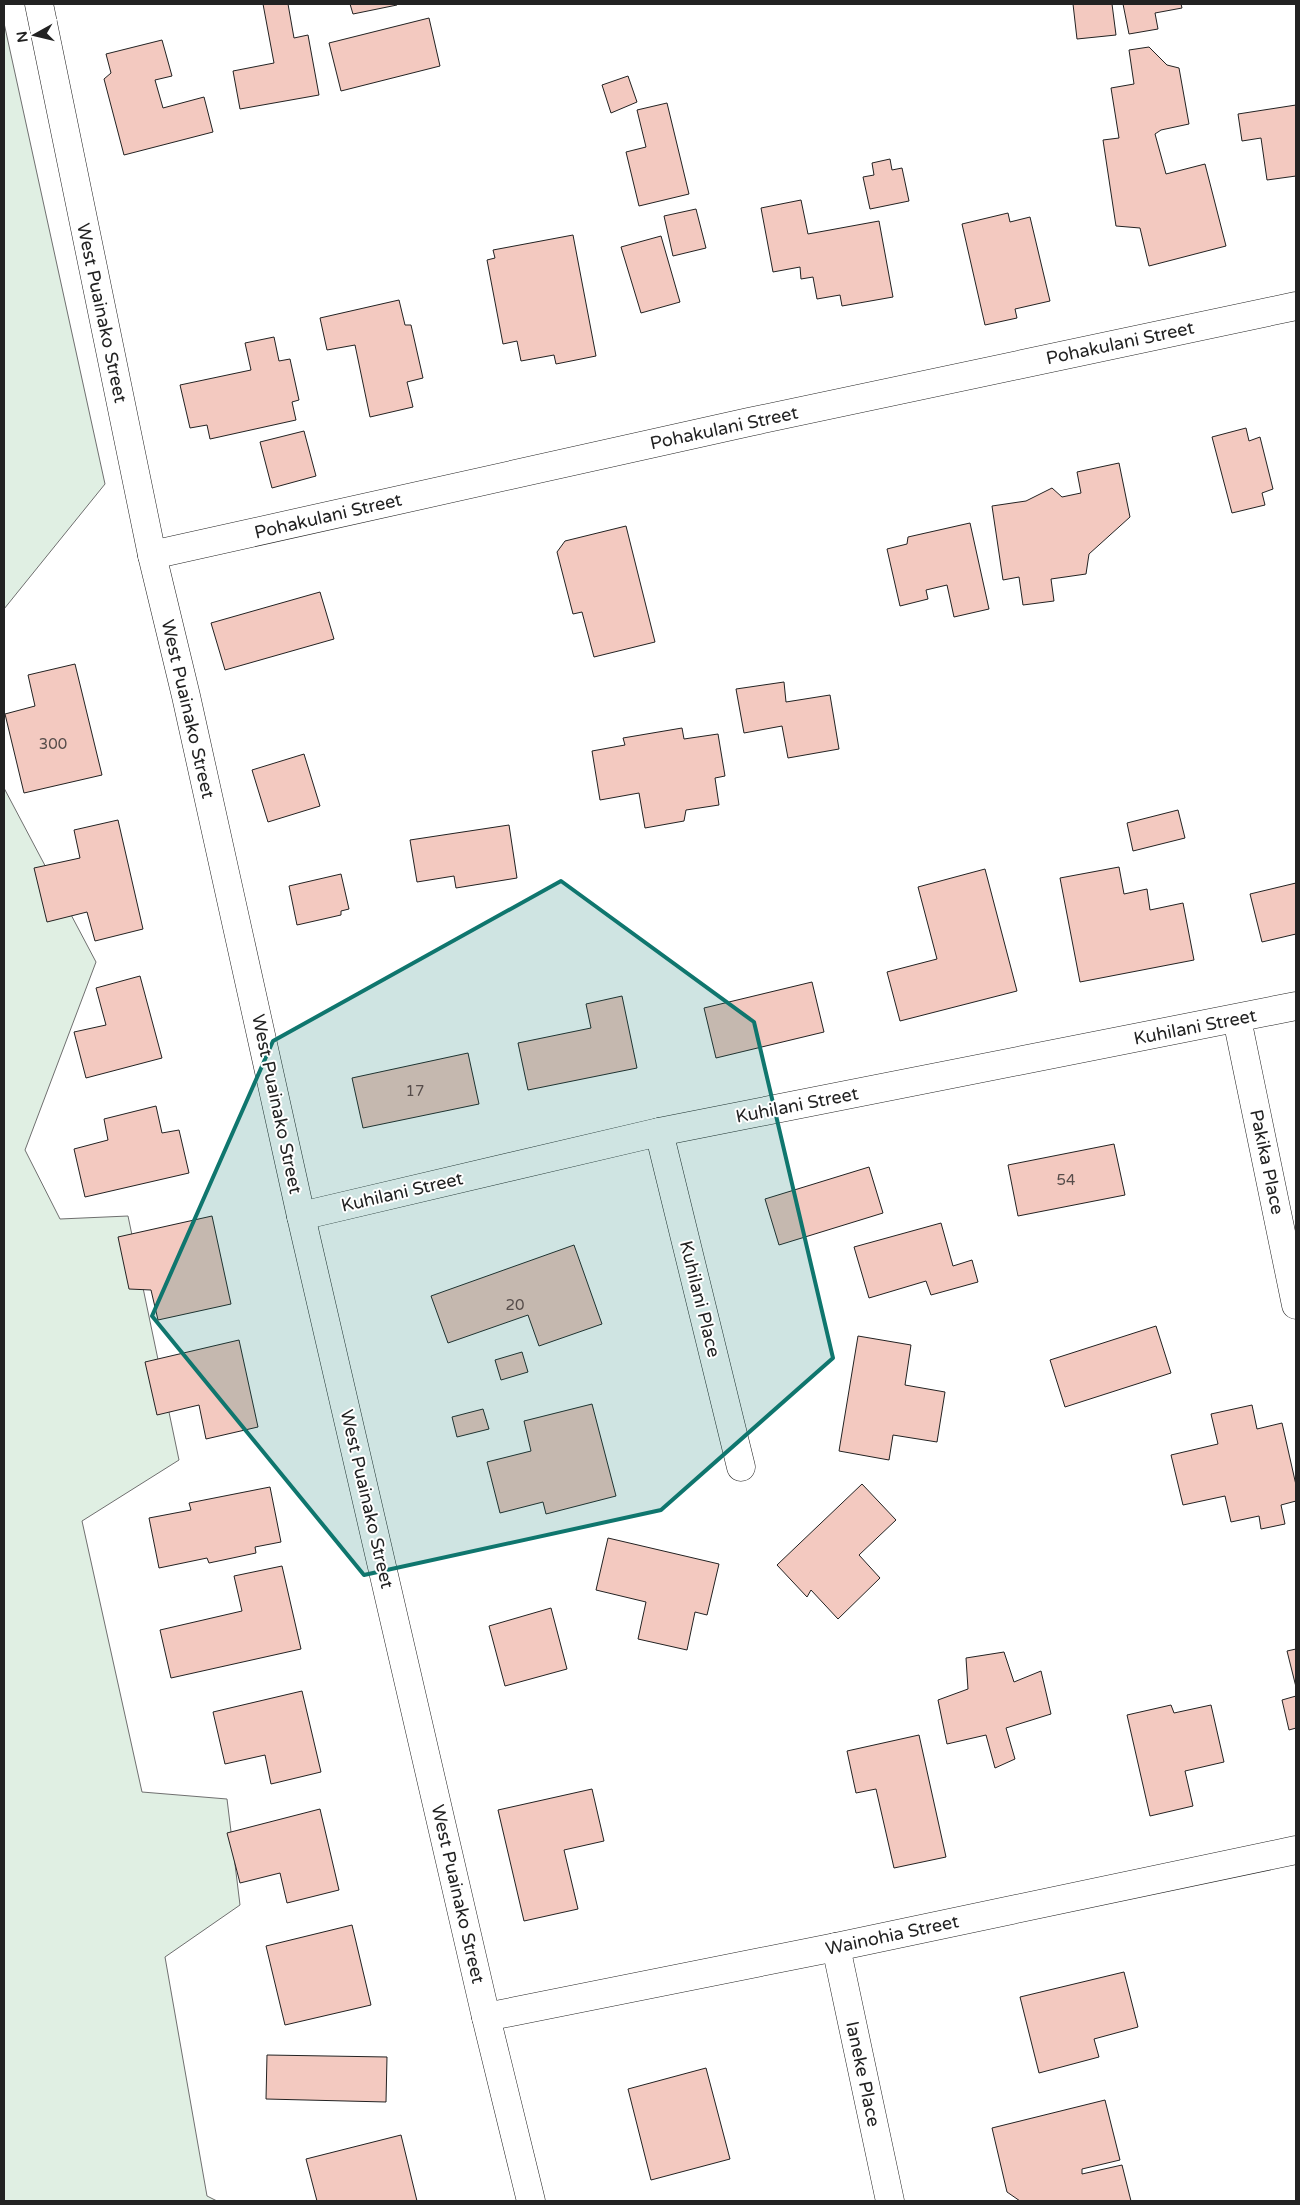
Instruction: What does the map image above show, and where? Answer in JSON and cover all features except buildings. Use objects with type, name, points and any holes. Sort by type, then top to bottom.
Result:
[{"type":"main road","name":"West Puainako Street","points":[[39,4],[152,556],[186,696],[301,1216],[486,2017],[531,2201]]},
{"type":"main road","name":"Pohakulani Street","points":[[152,556],[750,422],[1296,306]]},
{"type":"main road","name":"Kuhilani Street","points":[[301,1216],[659,1132],[1296,1006]]},
{"type":"main road","name":"Pakika Place","points":[[1237,1019],[1296,1305]]},
{"type":"main road","name":"Kuhilani Place","points":[[659,1132],[742,1467]]},
{"type":"main road","name":"Wainohia Street","points":[[486,2017],[836,1947],[1296,1850]]},
{"type":"main road","name":"Ianeke Place","points":[[836,1947],[890,2201]]},
{"type":"highlighted area","points":[[561,881],[754,1022],[833,1358],[661,1510],[364,1575],[152,1316],[273,1041]]},
{"type":"green space","points":[[4,23],[105,484],[4,609]]},
{"type":"green space","points":[[4,788],[96,962],[25,1150],[60,1219],[128,1216],[179,1460],[82,1521],[142,1792],[227,1799],[240,1905],[165,1957],[207,2196],[217,2201],[4,2201]]}]
